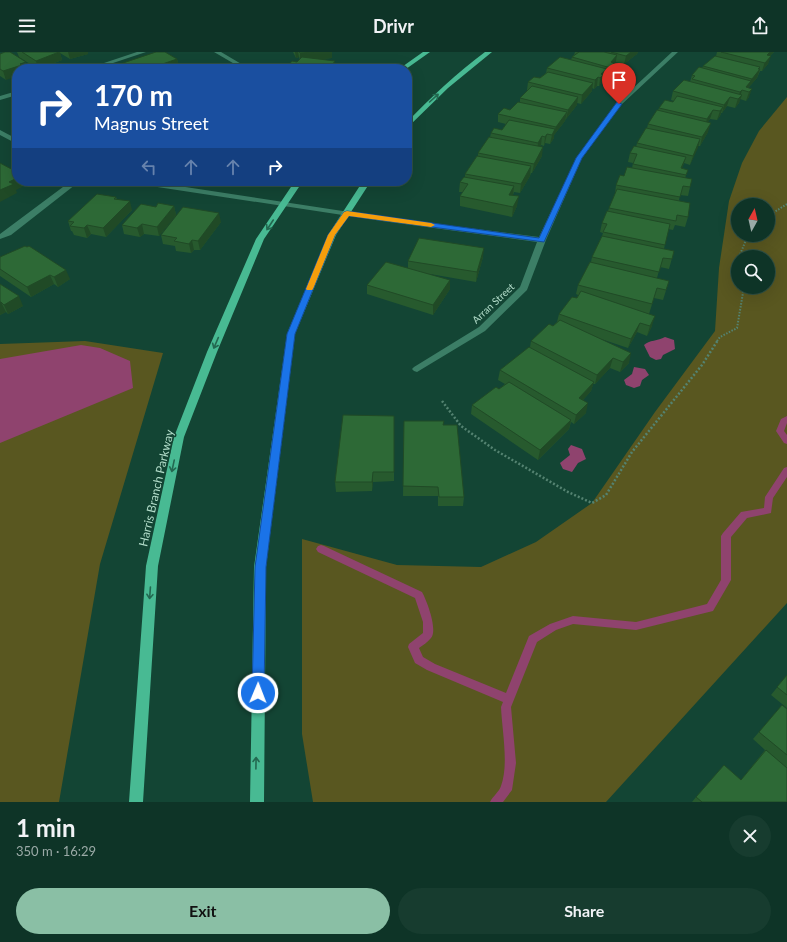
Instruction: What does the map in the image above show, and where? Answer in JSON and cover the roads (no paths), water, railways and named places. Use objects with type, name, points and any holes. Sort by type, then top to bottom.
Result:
[{"type":"main road","points":[[409,64],[427,52]]},
{"type":"main road","points":[[412,121],[429,102],[489,52]]},
{"type":"main road","name":"Harris Branch Parkway","points":[[136,802],[152,566],[179,437],[212,352],[260,239],[296,186]]},
{"type":"main road","points":[[257,802],[256,780],[260,567],[291,334],[332,235],[364,186]]},
{"type":"street","points":[[105,64],[144,52]]},
{"type":"street","points":[[217,52],[238,64]]},
{"type":"street","name":"Arran Street","points":[[417,369],[482,329],[524,288],[542,240],[579,158],[619,104],[675,52]]},
{"type":"street","points":[[0,98],[12,94]]},
{"type":"street","points":[[0,132],[12,139]]},
{"type":"street","points":[[0,237],[8,233],[69,186]]},
{"type":"street","points":[[166,186],[542,240]]},
{"type":"waterway","points":[[787,419],[784,421],[780,431],[787,441]]},
{"type":"waterway","points":[[496,802],[506,790],[510,763],[506,707],[533,639],[553,627],[573,620],[636,626],[710,608],[726,580],[726,536],[744,515],[768,511],[769,497],[787,470]]},
{"type":"waterway","points":[[321,549],[419,595],[428,622],[428,635],[413,647],[419,660],[431,667],[509,699]]}]
